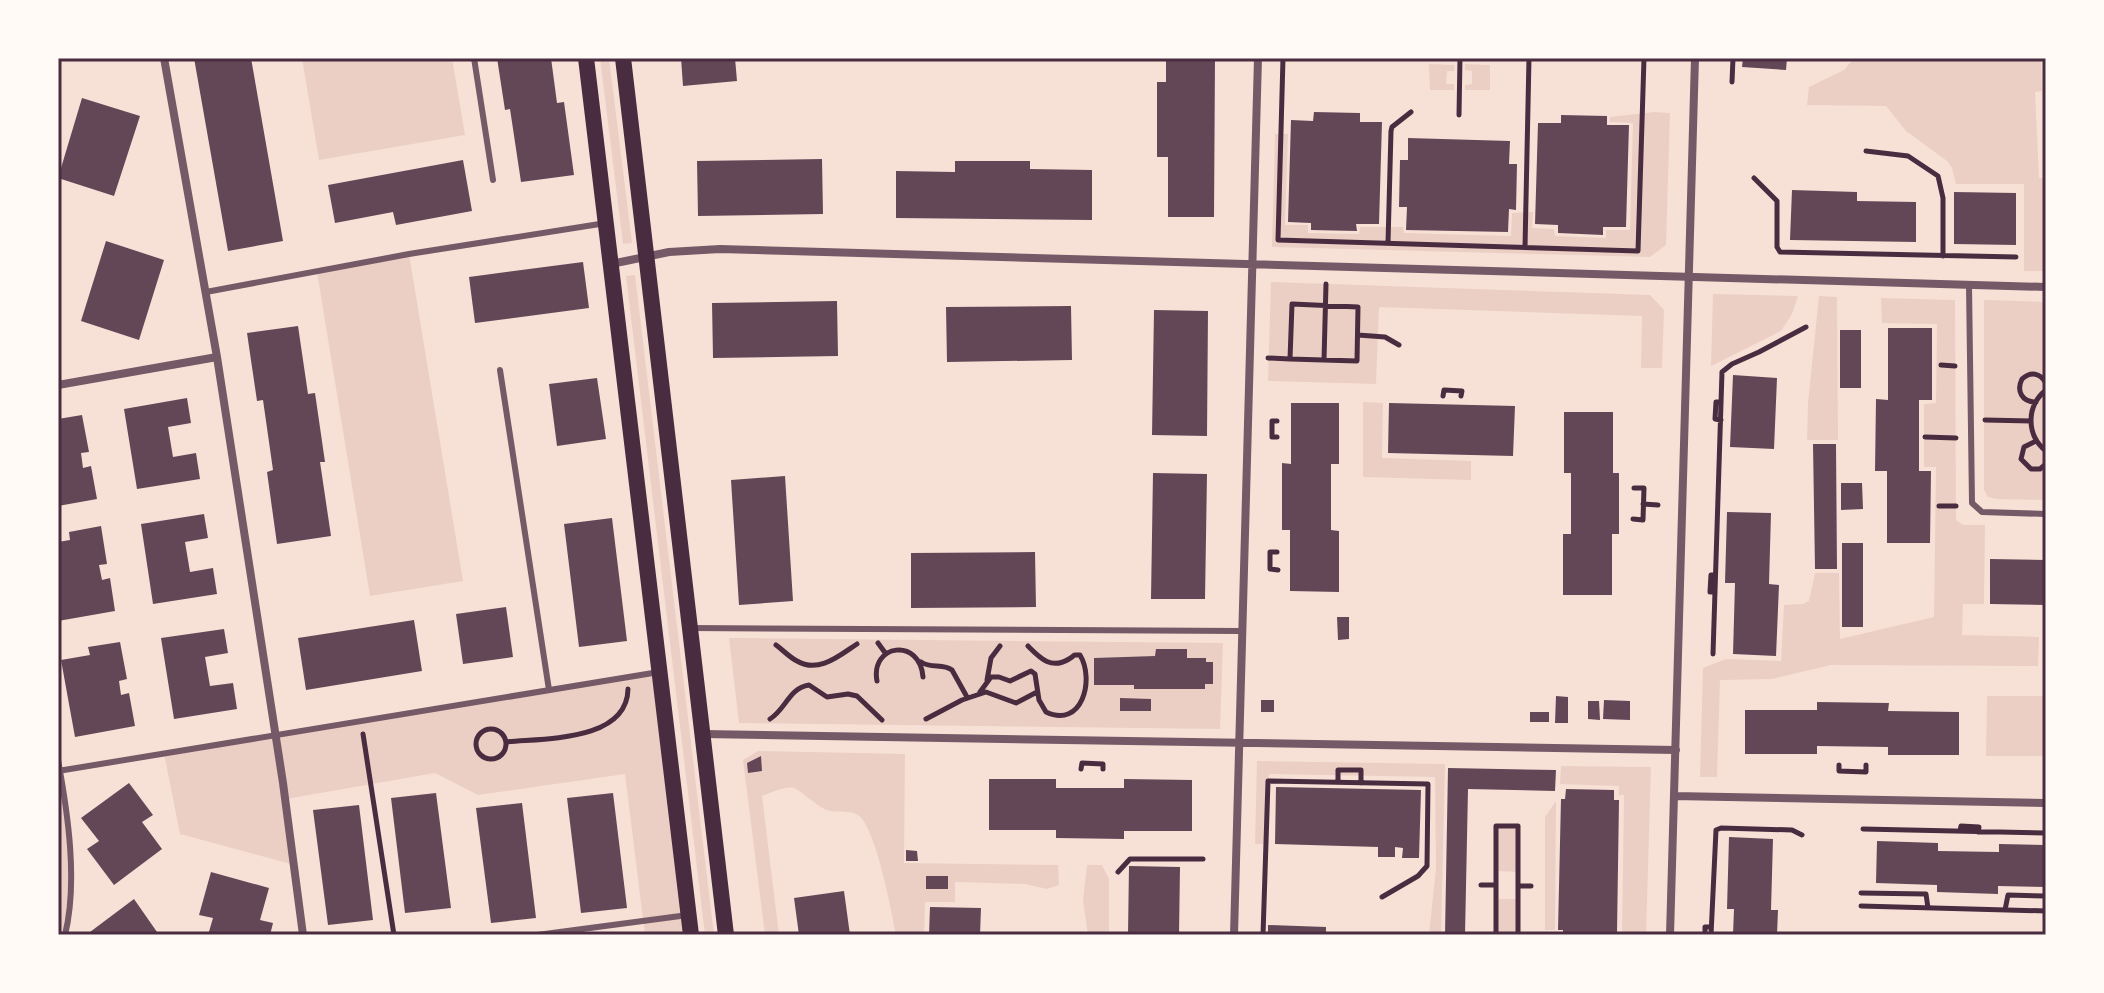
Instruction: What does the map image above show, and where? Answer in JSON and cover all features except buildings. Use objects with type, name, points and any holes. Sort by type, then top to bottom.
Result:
[{"type":"main road","points":[[586,58],[691,935]]},
{"type":"main road","points":[[623,58],[726,935]]},
{"type":"street","points":[[164,58],[217,357],[303,935]]},
{"type":"street","points":[[1234,935],[1258,58]]},
{"type":"street","points":[[1670,935],[1695,58]]},
{"type":"street","points":[[611,264],[669,252],[720,249],[2046,287]]},
{"type":"street","points":[[58,385],[217,357]]},
{"type":"street","points":[[703,734],[1676,750]]},
{"type":"street","points":[[1674,796],[2046,803]]},
{"type":"lane","points":[[474,58],[493,180]]},
{"type":"lane","points":[[206,292],[409,254],[606,223]]},
{"type":"lane","points":[[1969,285],[1972,503],[1982,512],[2046,514]]},
{"type":"lane","points":[[500,370],[549,690]]},
{"type":"lane","points":[[690,628],[1242,631]]},
{"type":"lane","points":[[59,771],[659,672]]},
{"type":"lane","points":[[58,760],[71,882],[71,906],[65,935]]},
{"type":"lane","points":[[537,935],[689,915]]},
{"type":"path","points":[[1283,58],[1278,240],[1638,251],[1644,58]]},
{"type":"path","points":[[1459,115],[1460,58]]},
{"type":"path","points":[[1525,247],[1529,58]]},
{"type":"path","points":[[1732,82],[1733,58]]},
{"type":"path","points":[[1388,243],[1391,129],[1411,112]]},
{"type":"path","points":[[1866,151],[1902,154],[1938,176],[1943,198],[1943,256]]},
{"type":"path","points":[[1754,178],[1777,201],[1778,250],[2016,257]]},
{"type":"path","points":[[1820,253],[1820,266]]},
{"type":"path","points":[[1886,254],[1886,267]]},
{"type":"path","points":[[1981,256],[1981,270]]},
{"type":"path","points":[[1324,360],[1326,284]]},
{"type":"path","points":[[1268,358],[1290,359],[1357,361],[1358,307],[1292,304],[1290,359]]},
{"type":"path","points":[[1713,654],[1724,369],[1806,327]]},
{"type":"path","points":[[1358,335],[1382,336],[1399,345]]},
{"type":"path","points":[[1941,365],[1955,366]]},
{"type":"path","points":[[2036,402],[2021,396],[2019,388],[2022,379],[2034,374],[2046,383]]},
{"type":"path","points":[[1443,396],[1444,390],[1453,388],[1462,391],[1461,396]]},
{"type":"path","points":[[2046,390],[2036,402],[2031,421],[2037,441],[2046,451]]},
{"type":"path","points":[[1721,402],[1716,402],[1713,410],[1715,419],[1721,420]]},
{"type":"path","points":[[1984,420],[2031,421]]},
{"type":"path","points":[[1277,421],[1272,421],[1269,429],[1272,437],[1277,437]]},
{"type":"path","points":[[1925,437],[1956,438]]},
{"type":"path","points":[[2037,441],[2024,447],[2021,459],[2031,469],[2040,469],[2046,464]]},
{"type":"path","points":[[1633,519],[1643,520],[1644,488],[1634,488]]},
{"type":"path","points":[[1643,504],[1658,505]]},
{"type":"path","points":[[1939,506],[1956,506]]},
{"type":"path","points":[[1277,552],[1270,552],[1267,561],[1270,569],[1278,570]]},
{"type":"path","points":[[1715,575],[1711,575],[1708,583],[1710,592],[1715,592]]},
{"type":"path","points":[[771,643],[800,663],[814,665],[836,659],[866,640],[879,644],[886,654]]},
{"type":"path","points":[[980,693],[987,680],[993,652],[1006,643]]},
{"type":"path","points":[[1022,643],[1041,660],[1056,663],[1080,655],[1086,670],[1086,686],[1075,712],[1066,716],[1052,715],[1044,710],[1033,672],[1041,660]]},
{"type":"path","points":[[877,681],[877,666],[886,654],[901,650],[928,666],[948,667],[967,697]]},
{"type":"path","points":[[920,662],[923,677]]},
{"type":"path","points":[[987,680],[996,676],[1010,681],[1033,672]]},
{"type":"path","points":[[506,742],[602,729],[627,699],[626,678]]},
{"type":"path","points":[[761,722],[779,712],[798,688],[809,685],[827,697],[857,696],[890,724]]},
{"type":"path","points":[[922,721],[980,693],[993,692],[1016,703],[1037,692]]},
{"type":"path","points":[[360,721],[394,935]]},
{"type":"path","points":[[487,729],[497,731],[506,742],[504,752],[491,760],[482,757],[476,749],[476,739],[487,729]]},
{"type":"path","points":[[1081,769],[1082,763],[1093,760],[1103,764],[1103,769]]},
{"type":"path","points":[[1839,765],[1839,771],[1866,772],[1866,765]]},
{"type":"path","points":[[1338,782],[1338,770],[1350,766],[1361,770],[1361,783]]},
{"type":"path","points":[[1853,771],[1853,779]]},
{"type":"path","points":[[1263,935],[1268,781],[1428,784],[1427,866],[1418,876],[1382,897]]},
{"type":"path","points":[[1960,831],[1961,826],[1970,824],[1979,827],[1978,832]]},
{"type":"path","points":[[1496,935],[1496,826],[1518,826],[1518,935]]},
{"type":"path","points":[[1863,829],[2046,833]]},
{"type":"path","points":[[1711,935],[1716,830],[1792,830],[1802,835]]},
{"type":"path","points":[[1118,872],[1130,859],[1203,859]]},
{"type":"path","points":[[1481,885],[1496,885]]},
{"type":"path","points":[[1518,886],[1531,886]]},
{"type":"path","points":[[1861,893],[1926,894],[1928,908]]},
{"type":"path","points":[[2005,910],[2008,895],[2046,896]]},
{"type":"path","points":[[1861,906],[2046,911]]},
{"type":"path","points":[[1705,935],[1705,927],[1711,927]]},
{"type":"shaded area","points":[[302,58],[452,58],[465,135],[319,160]]},
{"type":"shaded area","points":[[600,58],[609,58],[632,243],[623,244]]},
{"type":"shaded area","points":[[1854,58],[2041,58],[2042,91],[2035,92],[2039,178],[2046,178],[2046,271],[2024,271],[2024,184],[1956,184],[1947,161],[1906,131],[1886,106],[1807,105],[1809,87],[1844,70]]},
{"type":"shaded area","points":[[1429,64],[1454,65],[1454,71],[1447,71],[1446,84],[1454,84],[1454,90],[1430,90]]},
{"type":"shaded area","points":[[1465,64],[1490,65],[1490,90],[1465,90],[1465,85],[1472,84],[1472,71],[1465,70]]},
{"type":"shaded area","points":[[1670,113],[1666,245],[1650,257],[1272,247],[1275,134],[1288,134],[1285,225],[1308,225],[1308,233],[1359,234],[1360,227],[1403,227],[1404,233],[1511,236],[1512,213],[1533,212],[1532,228],[1554,229],[1555,236],[1606,238],[1606,230],[1630,230],[1633,123],[1610,122],[1610,117]]},
{"type":"shaded area","points":[[409,254],[463,581],[370,596],[317,272]]},
{"type":"shaded area","points":[[635,275],[714,935],[705,935],[626,276]]},
{"type":"shaded area","points":[[1271,282],[1650,295],[1664,310],[1662,368],[1641,368],[1642,316],[1379,307],[1376,384],[1268,381]]},
{"type":"shaded area","points":[[1713,294],[1798,296],[1792,314],[1781,331],[1711,366]]},
{"type":"shaded area","points":[[1819,296],[1837,297],[1838,440],[1807,440]]},
{"type":"shaded area","points":[[1881,298],[1955,300],[1956,520],[1963,525],[1985,525],[1984,604],[1963,604],[1962,635],[2039,637],[2038,666],[1831,665],[1772,679],[1720,680],[1717,777],[1700,777],[1703,668],[1726,659],[1781,661],[1784,605],[1809,601],[1815,573],[1839,573],[1840,639],[1934,617],[1936,467],[1924,467],[1924,404],[1936,403],[1937,324],[1882,323]]},
{"type":"shaded area","points":[[1984,300],[2046,302],[2046,500],[1996,499],[1988,497],[1984,490]]},
{"type":"shaded area","points":[[1363,402],[1383,403],[1382,458],[1471,461],[1471,480],[1363,477]]},
{"type":"shaded area","points":[[729,638],[1223,643],[1220,729],[739,723]]},
{"type":"shaded area","points":[[659,672],[691,935],[645,935],[625,774],[478,795],[435,773],[286,799],[295,865],[180,834],[164,753]]},
{"type":"shaded area","points":[[1987,696],[2046,696],[2046,756],[1986,756]]},
{"type":"shaded area","points":[[758,751],[905,754],[904,863],[1058,865],[1059,885],[1047,889],[1025,884],[955,882],[955,902],[925,902],[924,935],[896,935],[882,869],[863,820],[856,814],[825,809],[794,788],[783,789],[762,796],[779,935],[765,935],[743,760]]},
{"type":"shaded area","points":[[1257,761],[1445,764],[1441,935],[1429,935],[1436,868],[1435,777],[1269,774],[1266,844],[1255,844]]},
{"type":"shaded area","points":[[1561,766],[1651,767],[1646,935],[1622,935],[1624,795],[1619,795],[1619,786],[1560,784]]},
{"type":"shaded area","points":[[60,770],[71,882],[65,935],[58,935]]},
{"type":"shaded area","points":[[1556,801],[1555,930],[1545,930],[1545,817]]},
{"type":"shaded area","points":[[1496,826],[1518,826],[1519,872],[1496,871]]},
{"type":"shaded area","points":[[1087,865],[1102,865],[1109,879],[1109,935],[1088,935],[1083,901]]},
{"type":"shaded area","points":[[1496,899],[1518,899],[1518,935],[1496,935]]}]
